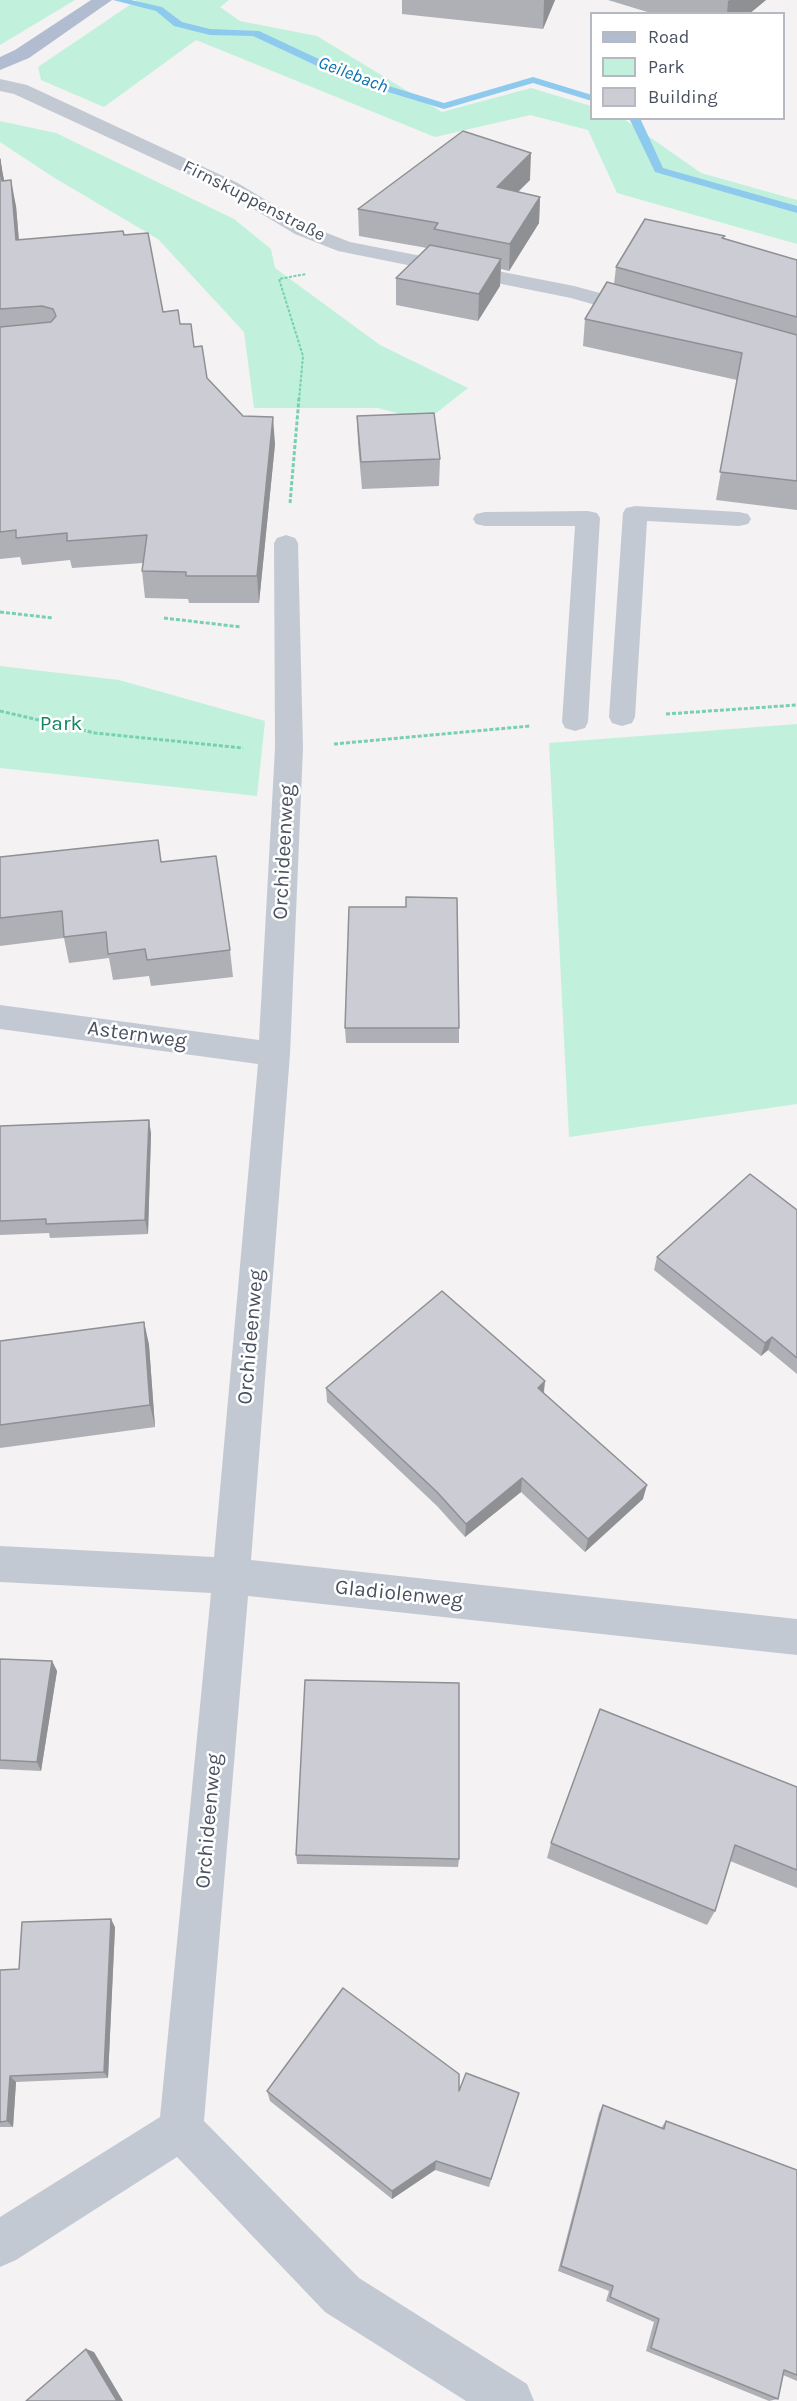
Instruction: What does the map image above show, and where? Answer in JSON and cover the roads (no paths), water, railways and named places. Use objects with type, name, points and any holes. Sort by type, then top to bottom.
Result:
[{"type":"main road","points":[[0,64],[22,54],[100,2]]},
{"type":"street","name":"Firnskuppenstraße","points":[[0,85],[20,89],[229,186],[302,230],[345,247],[574,292],[663,317]]},
{"type":"street","points":[[622,717],[635,513],[739,519]]},
{"type":"street","points":[[485,519],[588,518],[575,722]]},
{"type":"street","name":"Orchideenweg","points":[[181,2129],[231,1576],[274,1054],[290,748],[286,543]]},
{"type":"street","name":"Asternweg","points":[[0,1017],[274,1054]]},
{"type":"street","name":"Gladiolenweg","points":[[0,1564],[231,1576],[797,1637]]},
{"type":"street","points":[[0,2244],[181,2129],[342,2295],[510,2401]]},
{"type":"waterway","name":"Geilebach","points":[[118,0],[159,9],[178,24],[210,32],[255,33],[349,77],[444,106],[533,80],[590,97]]},
{"type":"waterway","name":"Geilebach","points":[[635,120],[659,170],[797,210]]},
{"type":"park label","name":"Park","points":[[61,724]]}]
